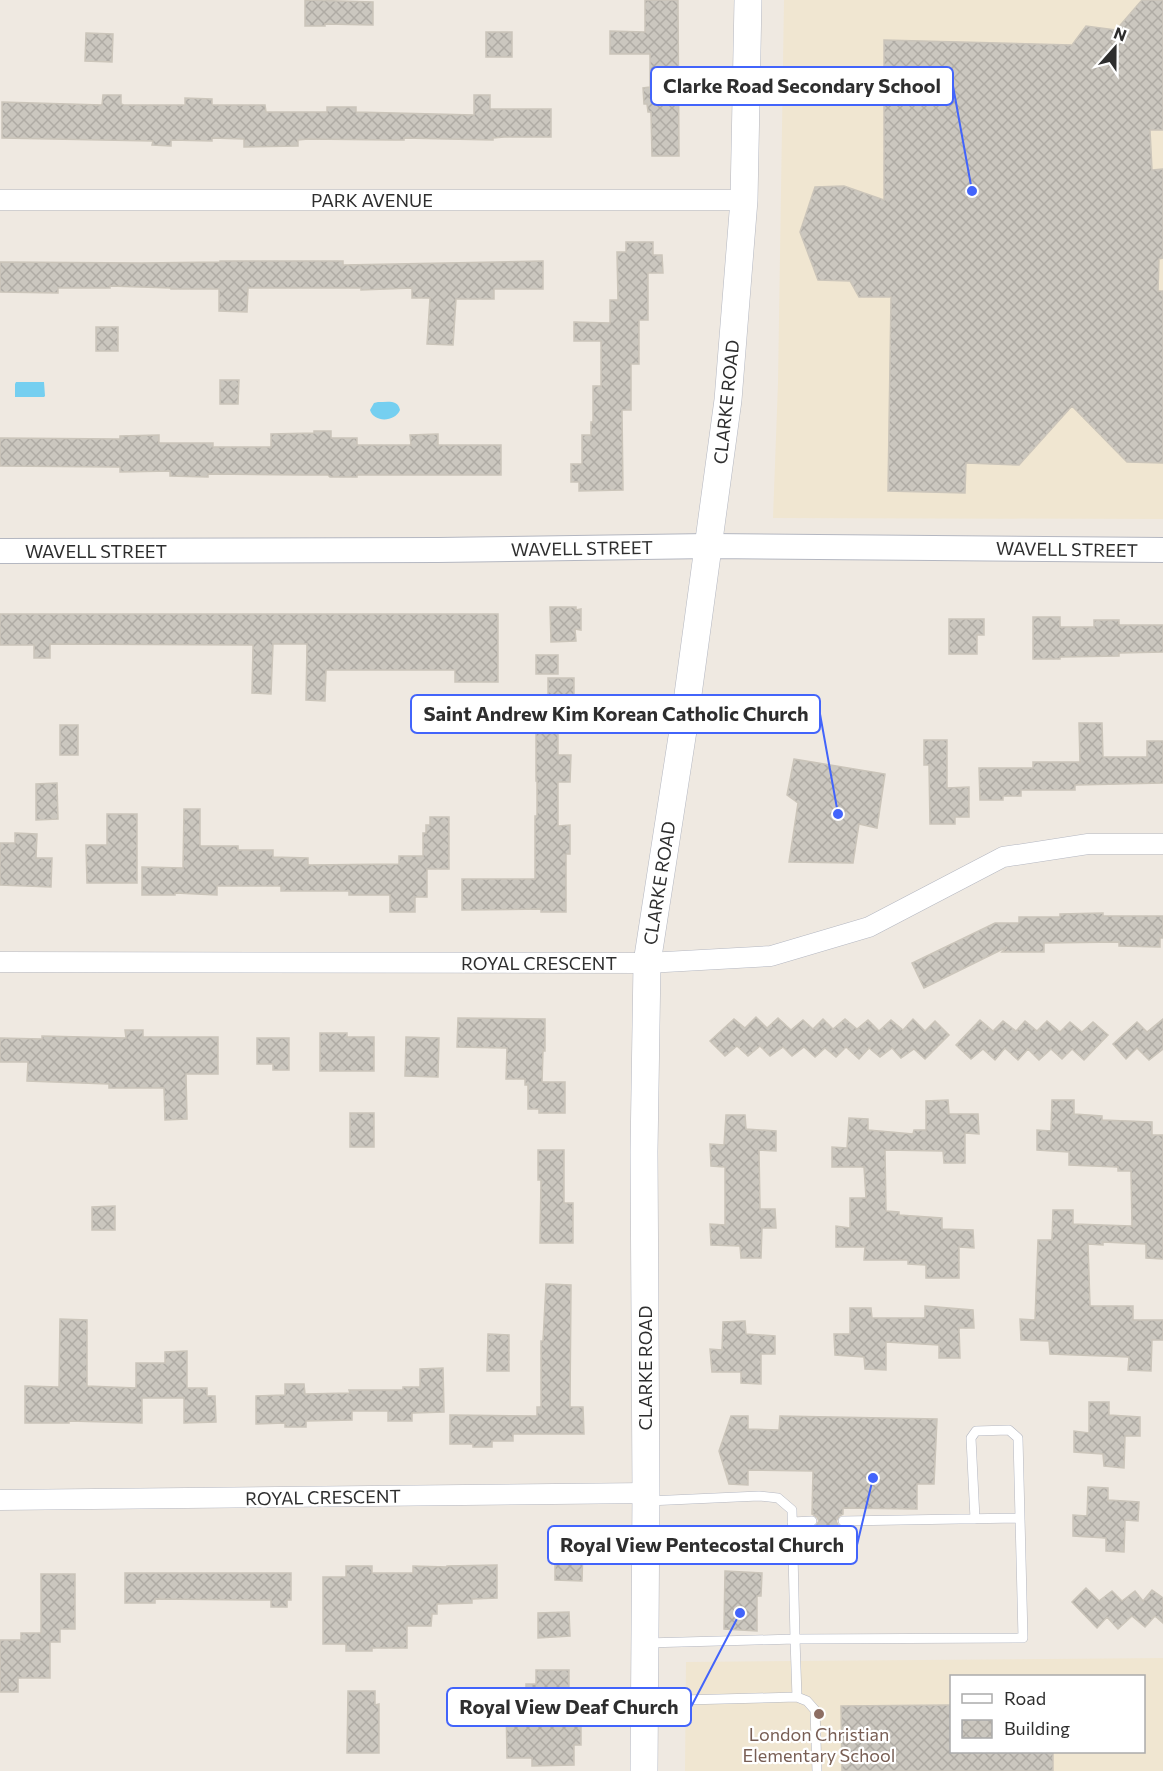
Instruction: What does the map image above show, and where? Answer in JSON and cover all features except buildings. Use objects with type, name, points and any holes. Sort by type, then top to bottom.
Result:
[{"type":"main road","name":"CLARKE ROAD","points":[[644,1771],[646,1497],[644,1152],[647,963],[684,724],[728,400],[744,200],[748,0]]},
{"type":"street","name":"PARK AVENUE","points":[[0,200],[744,200]]},
{"type":"street","name":"WAVELL STREET","points":[[0,551],[438,550],[708,546],[1163,550]]},
{"type":"street","name":"ROYAL CRESCENT","points":[[0,962],[647,963],[771,956],[869,927],[1003,857],[1089,844],[1163,844]]},
{"type":"street","name":"ROYAL CRESCENT","points":[[0,1500],[646,1497]]},
{"type":"lane","points":[[645,1643],[1023,1638],[1018,1438],[1009,1430],[976,1431],[971,1438],[975,1519]]},
{"type":"lane","points":[[646,1497],[778,1498],[792,1510],[797,1697]]},
{"type":"lane","points":[[843,1521],[1020,1518]]},
{"type":"lane","points":[[792,1522],[812,1521]]},
{"type":"lane","points":[[644,1701],[797,1697],[807,1701],[814,1710],[817,1771]]},
{"type":"shaded area","points":[[784,0],[1163,0],[1163,519],[773,518],[778,383]]},
{"type":"shaded area","name":"London Christian Elementary School","points":[[1163,1658],[1163,1771],[685,1771],[686,1662]]},
{"type":"water","points":[[16,382],[44,382],[45,396],[15,397]]},
{"type":"water","points":[[374,403],[395,403],[400,410],[394,417],[380,419],[370,410]]},
{"type":"place","name":"Clarke Road Secondary School","points":[[972,191]]},
{"type":"place","name":"Saint Andrew Kim Korean Catholic Church","points":[[838,814]]},
{"type":"place","name":"Royal View Pentecostal Church","points":[[873,1478]]},
{"type":"place","name":"Royal View Deaf Church","points":[[740,1613]]},
{"type":"place","name":"London Christian Elementary School","points":[[819,1714]]}]
